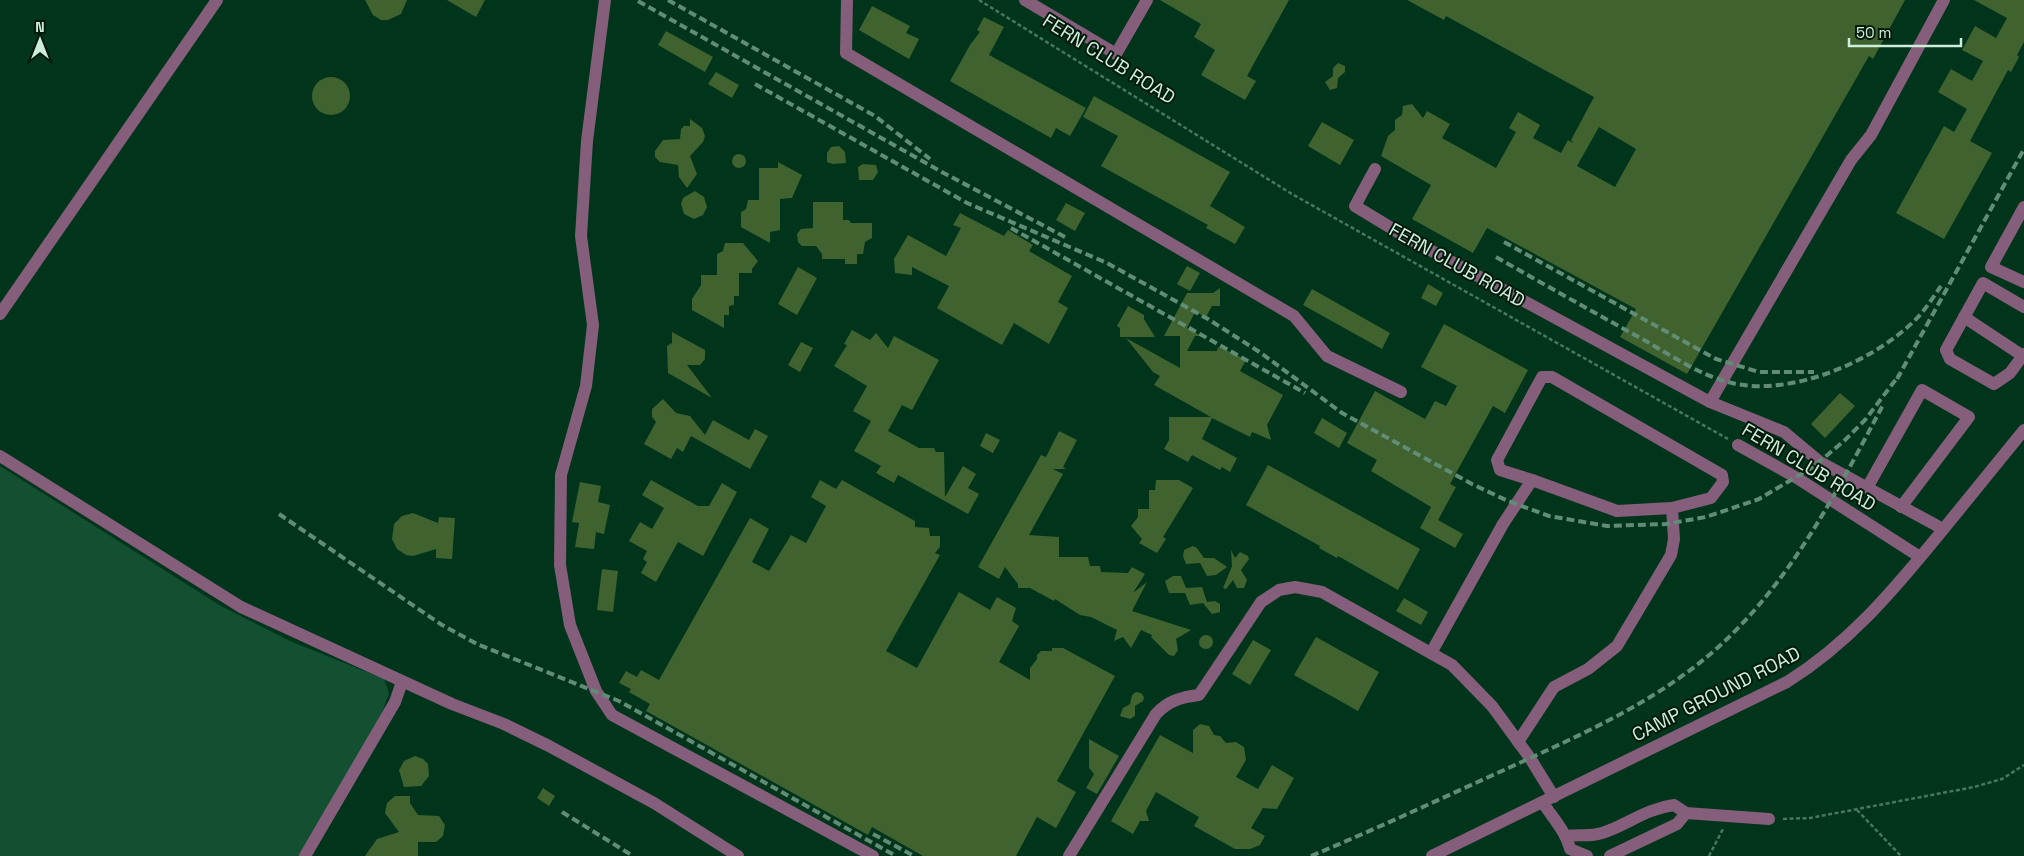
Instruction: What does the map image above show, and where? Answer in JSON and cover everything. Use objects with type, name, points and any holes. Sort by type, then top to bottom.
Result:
[{"type":"street","points":[[0,314],[217,0]]},
{"type":"street","points":[[605,0],[587,141],[581,236],[593,325],[586,386],[562,475],[560,565],[570,625],[596,691],[612,716],[873,856]]},
{"type":"street","points":[[847,0],[846,53],[1294,316],[1327,356],[1401,392]]},
{"type":"street","points":[[1025,0],[1116,54],[1146,0]]},
{"type":"street","points":[[1710,402],[1851,160],[1871,135],[1944,0]]},
{"type":"street","points":[[1375,169],[1355,206],[1415,242],[1710,402],[1784,432],[1820,462],[1943,529]]},
{"type":"street","points":[[2024,207],[1991,267],[2024,282]]},
{"type":"street","points":[[1964,317],[2023,355],[2010,373],[1994,384],[1950,358],[1946,350],[1964,317],[1983,283],[2024,307]]},
{"type":"street","points":[[1542,377],[1552,377],[1722,475],[1723,482],[1711,498],[1672,508],[1617,511],[1500,470],[1497,460],[1542,377]]},
{"type":"street","points":[[1867,488],[1922,390],[1969,416],[1901,507]]},
{"type":"street","name":"CAMP GROUND ROAD","points":[[1432,856],[1787,682],[1810,668],[1854,631],[1880,605],[2024,430]]},
{"type":"street","name":"FERN CLUB ROAD","points":[[1738,445],[1797,478],[1920,557]]},
{"type":"street","points":[[0,456],[241,607],[402,682],[504,724],[549,746],[654,803],[738,856]]},
{"type":"street","points":[[1431,653],[1503,524],[1532,480]]},
{"type":"street","points":[[1518,742],[1554,687],[1588,669],[1618,646],[1671,555],[1674,539],[1672,508]]},
{"type":"street","points":[[1069,856],[1156,714],[1165,704],[1185,696],[1199,695],[1261,602],[1279,590],[1295,587],[1322,592],[1452,665],[1492,706],[1518,742],[1549,800],[1561,830],[1567,836],[1570,849],[1587,856]]},
{"type":"street","points":[[305,856],[395,702],[402,682]]},
{"type":"street","points":[[1567,836],[1590,836],[1604,833],[1656,807],[1674,805],[1686,813],[1769,819]]},
{"type":"street","points":[[1610,856],[1677,824],[1686,813]]},
{"type":"path","name":"FERN CLUB ROAD","points":[[979,0],[1292,194],[1738,445]]},
{"type":"path","points":[[1769,819],[1810,818],[1974,787],[2002,779],[2024,765]]},
{"type":"path","points":[[1858,810],[1901,856]]},
{"type":"path","points":[[1709,856],[1723,828],[1724,817]]},
{"type":"green space","points":[[0,466],[221,606],[290,641],[384,679],[389,693],[382,713],[300,856],[0,856]]},
{"type":"building","points":[[365,0],[407,0],[401,14],[388,20],[381,20],[373,15]]},
{"type":"building","points":[[447,0],[485,0],[476,17]]},
{"type":"building","points":[[1160,0],[1289,0],[1247,76],[1256,81],[1245,100],[1201,75],[1215,50],[1194,37],[1201,24]]},
{"type":"building","points":[[1407,0],[1905,0],[1873,59],[1869,56],[1687,374],[1620,337],[1636,309],[1487,228],[1473,253],[1412,219],[1431,185],[1381,156],[1388,136],[1395,130],[1395,120],[1402,115],[1403,106],[1412,104],[1423,118],[1427,111],[1450,124],[1442,138],[1496,168],[1516,132],[1509,128],[1518,112],[1540,125],[1533,138],[1561,153],[1568,140],[1573,143],[1571,140],[1594,97],[1446,16],[1444,20]],"holes":[[[1599,127],[1636,149],[1615,187],[1577,166]]]},
{"type":"building","points":[[1974,0],[2024,0],[2024,42],[2011,72],[2008,70],[1970,141],[1992,153],[1944,239],[1896,213],[1944,126],[1954,132],[1967,109],[1938,92],[1951,69],[1972,81],[1983,61],[1962,50],[1975,26],[1996,38],[2007,18]]},
{"type":"building","points":[[872,6],[910,26],[906,33],[919,39],[909,59],[859,30]]},
{"type":"building","points":[[984,17],[1004,27],[989,55],[1086,108],[1070,136],[1056,128],[1051,138],[950,81],[970,45],[980,32],[977,30]]},
{"type":"building","points":[[666,31],[713,57],[705,72],[658,45]]},
{"type":"building","points":[[1338,63],[1345,66],[1345,72],[1338,78],[1337,88],[1330,90],[1325,82],[1333,76],[1333,68]]},
{"type":"building","points":[[716,72],[739,85],[732,98],[708,84]]},
{"type":"building","points":[[331,77],[345,82],[350,96],[345,110],[331,115],[317,110],[312,96],[317,82]]},
{"type":"building","points":[[1094,96],[1230,172],[1210,206],[1245,227],[1235,244],[1206,228],[1208,225],[1101,166],[1118,136],[1083,117]]},
{"type":"building","points":[[690,119],[702,128],[705,136],[703,142],[690,156],[697,174],[687,188],[679,177],[678,165],[660,162],[655,157],[655,151],[663,140],[680,139],[681,129],[684,126],[690,126]]},
{"type":"building","points":[[1322,122],[1354,140],[1340,165],[1308,146]]},
{"type":"building","points":[[839,146],[845,152],[846,163],[833,164],[827,162],[827,153],[831,147]]},
{"type":"building","points":[[739,154],[744,156],[746,161],[744,166],[739,168],[734,166],[732,161],[734,156]]},
{"type":"building","points":[[778,162],[802,175],[792,198],[780,199],[780,230],[770,232],[770,243],[741,227],[741,212],[746,209],[748,200],[759,200],[759,168],[778,168]]},
{"type":"building","points":[[863,164],[876,165],[878,172],[873,180],[859,180],[858,167]]},
{"type":"building","points":[[695,191],[704,197],[707,207],[703,215],[694,219],[684,214],[681,204],[683,198]]},
{"type":"building","points":[[813,202],[843,202],[843,220],[849,220],[851,223],[872,223],[872,238],[865,242],[863,254],[857,254],[857,264],[845,264],[845,259],[822,259],[822,254],[816,246],[802,246],[798,242],[797,234],[801,229],[813,228]]},
{"type":"building","points":[[1066,203],[1085,213],[1075,231],[1056,220]]},
{"type":"building","points":[[960,213],[1004,236],[1008,230],[1033,245],[1029,251],[1072,276],[1058,302],[1068,308],[1049,344],[1014,323],[1002,345],[937,308],[949,286],[912,267],[912,275],[895,273],[894,259],[908,235],[946,256],[961,228],[953,225]]},
{"type":"building","points":[[725,243],[743,243],[758,261],[752,269],[752,273],[739,273],[739,296],[734,296],[734,305],[729,306],[729,315],[724,315],[724,328],[692,310],[692,299],[701,285],[701,275],[717,275],[717,254],[723,251]]},
{"type":"building","points":[[1187,266],[1200,273],[1190,291],[1177,284]]},
{"type":"building","points":[[798,267],[817,278],[797,315],[778,304]]},
{"type":"building","points":[[1428,284],[1443,293],[1436,306],[1421,298]]},
{"type":"building","points":[[1220,288],[1220,306],[1212,306],[1206,317],[1195,312],[1187,328],[1201,336],[1195,336],[1187,351],[1217,351],[1218,347],[1233,353],[1246,360],[1240,371],[1283,395],[1267,425],[1271,440],[1252,432],[1250,437],[1212,418],[1202,439],[1237,458],[1230,472],[1222,467],[1220,470],[1192,455],[1188,462],[1164,449],[1169,440],[1169,417],[1211,417],[1154,385],[1160,376],[1153,372],[1126,338],[1180,368],[1180,336],[1164,336],[1187,293],[1213,293]]},
{"type":"building","points":[[1312,289],[1390,333],[1382,349],[1303,305]]},
{"type":"building","points":[[1128,306],[1144,315],[1144,319],[1155,337],[1120,337],[1120,328],[1117,326]]},
{"type":"building","points":[[1444,324],[1528,370],[1505,413],[1493,406],[1450,484],[1456,487],[1438,520],[1463,534],[1455,548],[1420,528],[1431,507],[1371,471],[1377,460],[1347,443],[1375,391],[1425,419],[1435,401],[1446,406],[1457,386],[1421,367]]},
{"type":"building","points":[[852,330],[870,340],[876,333],[888,348],[894,336],[939,360],[912,410],[902,405],[888,431],[919,448],[934,448],[936,452],[944,452],[945,497],[963,466],[976,474],[968,488],[979,494],[968,514],[898,475],[894,483],[876,473],[881,466],[854,451],[871,421],[853,411],[867,386],[834,366],[847,345],[844,344]]},
{"type":"building","points":[[672,332],[705,350],[705,359],[700,365],[687,365],[712,398],[668,373],[667,346],[672,343]]},
{"type":"building","points":[[801,342],[813,348],[800,372],[788,365]]},
{"type":"building","points":[[1840,393],[1855,406],[1825,438],[1811,424]]},
{"type":"building","points":[[663,399],[676,413],[690,416],[705,435],[713,420],[749,440],[755,429],[768,436],[750,469],[691,436],[683,452],[677,448],[671,459],[644,444],[656,422],[652,417],[652,409]]},
{"type":"building","points":[[1322,418],[1347,433],[1339,448],[1314,433]]},
{"type":"building","points":[[1059,431],[1077,440],[1063,467],[1066,469],[1053,469],[1063,474],[1029,535],[1059,537],[1059,557],[1088,557],[1090,566],[1100,566],[1101,572],[1128,573],[1132,567],[1145,574],[1133,593],[1147,582],[1132,611],[1191,630],[1176,639],[1178,650],[1174,656],[1169,655],[1151,637],[1152,635],[1141,630],[1131,648],[1123,637],[1114,641],[1117,630],[1091,617],[1080,615],[1055,599],[1054,601],[1030,588],[1018,588],[1018,584],[1005,567],[999,579],[978,567],[1041,455],[1046,457]]},
{"type":"building","points":[[986,433],[1000,440],[993,453],[980,446]]},
{"type":"building","points":[[1268,465],[1420,549],[1398,590],[1338,556],[1337,558],[1319,548],[1320,546],[1246,505]]},
{"type":"building","points":[[651,480],[698,506],[709,506],[722,483],[737,492],[703,556],[678,542],[656,582],[641,573],[647,562],[643,559],[647,551],[629,541],[640,522],[652,529],[664,508],[642,495]]},
{"type":"building","points":[[820,480],[836,489],[842,480],[915,521],[915,527],[929,528],[930,536],[940,536],[940,547],[935,553],[940,555],[886,651],[917,668],[959,592],[990,610],[997,597],[1016,608],[1012,621],[1019,626],[999,662],[1030,680],[1030,668],[1037,659],[1037,655],[1041,651],[1052,651],[1052,648],[1063,648],[1115,676],[1057,781],[1076,792],[1056,828],[1037,817],[1016,856],[923,856],[872,827],[868,835],[646,711],[650,704],[629,692],[631,689],[619,683],[626,671],[637,677],[641,670],[659,680],[750,518],[769,529],[752,562],[769,571],[791,535],[806,543],[826,506],[811,497]]},
{"type":"building","points":[[1156,480],[1179,480],[1193,488],[1163,537],[1166,539],[1157,553],[1139,543],[1142,539],[1131,526],[1138,517],[1138,509],[1149,509],[1149,490],[1155,490]]},
{"type":"building","points":[[580,482],[601,486],[598,502],[610,505],[604,534],[596,532],[594,549],[575,547],[579,523],[572,522]]},
{"type":"building","points":[[413,513],[438,523],[439,517],[455,518],[452,559],[436,558],[436,549],[413,556],[406,555],[397,549],[392,539],[394,524],[402,516]]},
{"type":"building","points":[[1193,546],[1197,548],[1204,558],[1214,558],[1227,567],[1216,575],[1207,576],[1200,563],[1186,564],[1183,556],[1184,550]]},
{"type":"building","points":[[1231,550],[1235,558],[1240,552],[1248,556],[1249,559],[1241,570],[1247,580],[1244,588],[1237,588],[1233,580],[1226,589],[1223,588],[1232,566]]},
{"type":"building","points":[[602,569],[618,571],[613,612],[597,610]]},
{"type":"building","points":[[1173,576],[1181,576],[1186,588],[1202,587],[1207,602],[1215,601],[1220,604],[1220,612],[1212,614],[1203,603],[1190,605],[1185,593],[1169,593],[1165,581]]},
{"type":"building","points":[[1404,598],[1428,612],[1421,625],[1396,611]]},
{"type":"building","points":[[1206,635],[1211,637],[1213,642],[1211,647],[1206,649],[1201,647],[1199,642],[1201,637]]},
{"type":"building","points":[[1316,637],[1379,672],[1358,711],[1294,675]]},
{"type":"building","points":[[1253,640],[1271,650],[1250,685],[1232,674]]},
{"type":"building","points":[[1136,692],[1141,693],[1144,697],[1143,701],[1135,706],[1135,716],[1130,719],[1120,716],[1123,708],[1130,704],[1132,695]]},
{"type":"building","points":[[1200,724],[1209,726],[1214,735],[1220,736],[1226,743],[1236,742],[1244,747],[1246,760],[1236,777],[1258,789],[1272,765],[1294,778],[1277,809],[1263,808],[1251,828],[1265,836],[1260,845],[1250,849],[1235,849],[1194,826],[1199,817],[1156,792],[1146,811],[1149,821],[1140,821],[1133,834],[1111,821],[1160,735],[1193,753],[1193,730]]},
{"type":"building","points":[[1089,739],[1119,756],[1097,794],[1086,788],[1094,774],[1089,768]]},
{"type":"building","points":[[415,756],[423,759],[428,764],[429,776],[421,786],[404,787],[399,770],[404,761]]},
{"type":"building","points":[[543,788],[555,796],[549,806],[537,798]]},
{"type":"building","points":[[395,796],[410,796],[410,803],[418,815],[439,816],[445,825],[443,836],[436,842],[418,842],[418,856],[365,856],[377,839],[399,832],[385,813],[387,803]]},
{"type":"railway","points":[[668,0],[875,116],[930,159]]},
{"type":"railway","points":[[638,1],[940,171],[1065,237]]},
{"type":"railway","points":[[755,84],[967,203],[1107,263],[1208,319],[1261,353],[1342,413],[1472,484],[1508,501],[1549,516],[1607,526],[1666,524],[1706,517],[1759,499],[1813,467],[1844,441],[1865,420],[1900,374]]},
{"type":"railway","points":[[1897,379],[2024,149]]},
{"type":"railway","points":[[1011,228],[1305,393]]},
{"type":"railway","points":[[1504,242],[1716,359],[1759,372],[1814,372]]},
{"type":"railway","points":[[1496,257],[1698,371],[1720,380],[1755,386],[1779,385],[1804,380],[1829,373],[1853,363],[1896,337],[1924,310],[1941,286]]},
{"type":"railway","points":[[1311,856],[1408,814],[1599,726],[1687,673],[1739,627],[1781,577],[1801,549],[1836,492],[1883,405]]},
{"type":"railway","points":[[279,514],[442,625],[477,644],[619,701],[896,856]]},
{"type":"railway","points":[[562,812],[633,856]]},
{"type":"railway","points":[[873,834],[914,856]]}]
